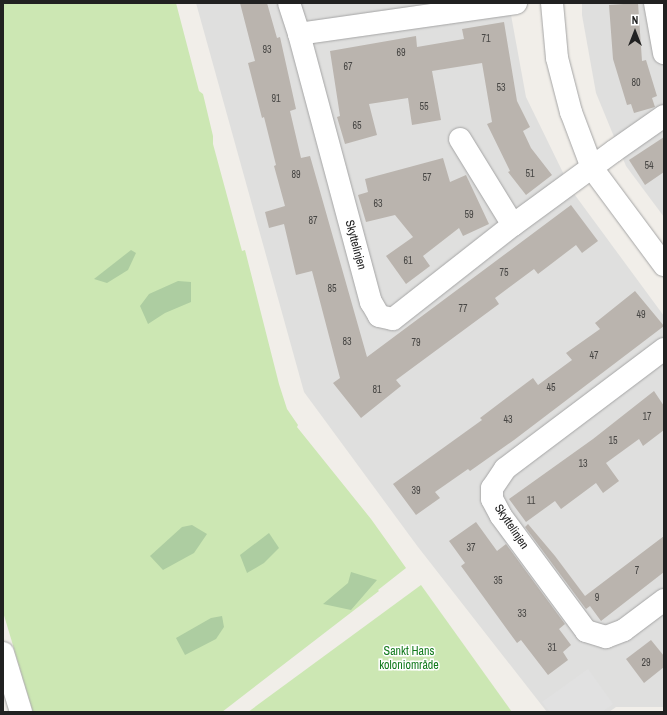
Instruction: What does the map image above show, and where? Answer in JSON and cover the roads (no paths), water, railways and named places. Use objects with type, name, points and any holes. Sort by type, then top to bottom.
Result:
[{"type":"street","name":"Skyttelinjen","points":[[289,3],[299,34],[371,302],[379,316],[393,319],[513,225],[664,116]]},
{"type":"street","points":[[299,34],[516,3]]},
{"type":"street","points":[[552,3],[557,58],[571,112],[592,168],[664,265]]},
{"type":"street","points":[[655,3],[664,53]]},
{"type":"street","points":[[460,139],[513,225]]},
{"type":"street","name":"Skyttelinjen","points":[[664,349],[504,469],[492,488],[492,500],[501,516],[586,631],[606,637],[624,630],[664,600]]},
{"type":"street","points":[[3,653],[21,712]]},
{"type":"park label","name":"Sankt Hans koloniområde","points":[[409,659]]}]
